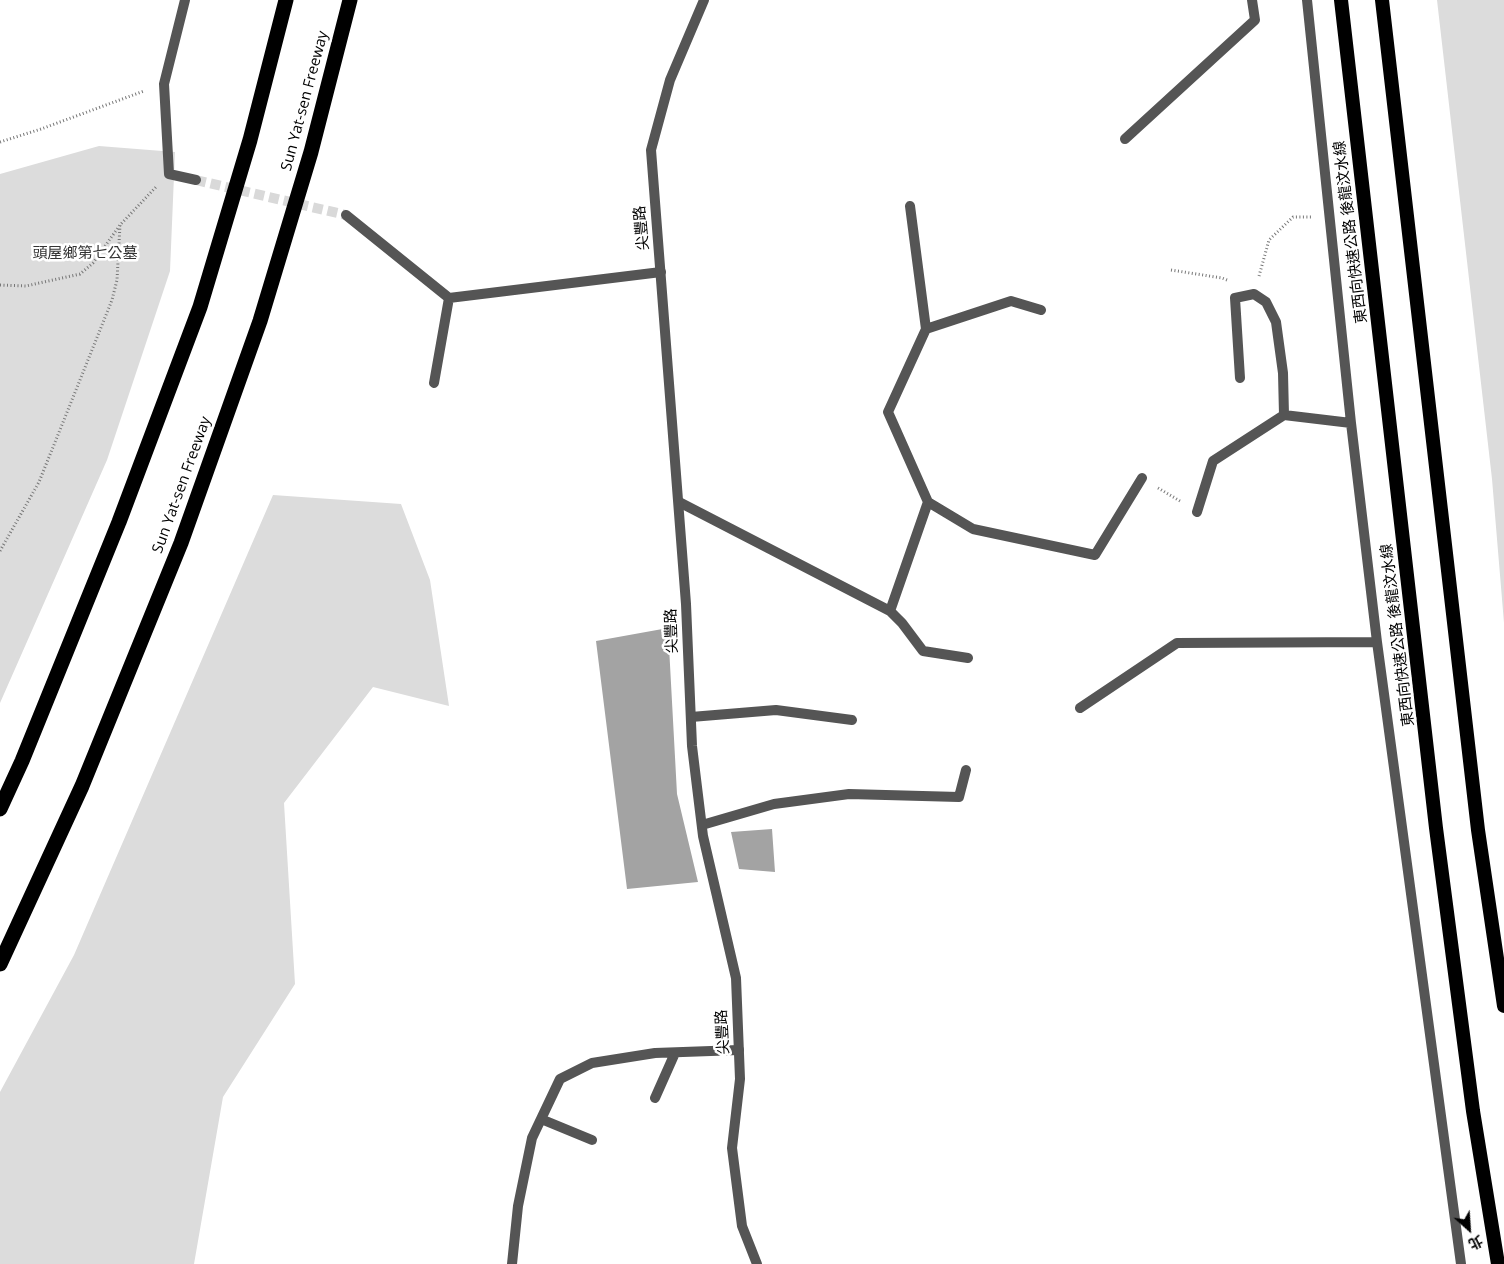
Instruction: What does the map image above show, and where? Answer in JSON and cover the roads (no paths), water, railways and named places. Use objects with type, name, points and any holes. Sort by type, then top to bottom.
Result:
[{"type":"highway","points":[[0,809],[22,762],[120,522],[200,307],[250,140],[286,0]]},
{"type":"highway","name":"Sun Yat-sen Freeway","points":[[0,964],[82,786],[181,543],[260,321],[310,152],[350,0]]},
{"type":"highway","name":"東西向快速公路 後龍汶水線","points":[[1340,0],[1436,828],[1472,1111],[1498,1264]]},
{"type":"highway","points":[[1382,0],[1478,830],[1504,1006]]},
{"type":"street","points":[[184,0],[164,84],[169,174],[196,180]]},
{"type":"street","name":"尖豐路","points":[[704,0],[670,80],[651,150],[679,502],[686,604],[692,746],[702,826],[736,978],[740,1079],[732,1148],[742,1226],[757,1264]]},
{"type":"street","points":[[1125,139],[1255,20],[1252,0]]},
{"type":"street","points":[[1307,0],[1351,423],[1377,642],[1461,1264]]},
{"type":"street","points":[[910,206],[926,329],[888,412],[928,502],[973,529],[1094,555],[1142,478]]},
{"type":"street","points":[[346,216],[449,298],[661,272]]},
{"type":"street","points":[[1240,378],[1235,298],[1254,294],[1266,302],[1276,322],[1282,373],[1284,415]]},
{"type":"street","points":[[434,383],[449,298]]},
{"type":"street","points":[[926,329],[1011,301],[1041,310]]},
{"type":"street","points":[[1197,512],[1213,461],[1284,415],[1351,423]]},
{"type":"street","points":[[679,502],[890,612],[902,622],[923,651],[968,658]]},
{"type":"street","points":[[890,612],[928,502]]},
{"type":"street","points":[[1080,708],[1177,643],[1377,642]]},
{"type":"street","points":[[691,717],[776,710],[852,720]]},
{"type":"street","points":[[702,826],[774,804],[849,794],[959,797],[966,770]]},
{"type":"street","points":[[512,1264],[518,1206],[532,1138],[560,1079],[592,1063],[655,1053],[739,1050]]},
{"type":"street","points":[[655,1098],[675,1053]]},
{"type":"street","points":[[541,1119],[592,1140]]},
{"type":"tunnel","points":[[196,180],[346,215]]},
{"type":"park label","name":"頭屋鄉第七公墓","points":[[85,254]]}]
